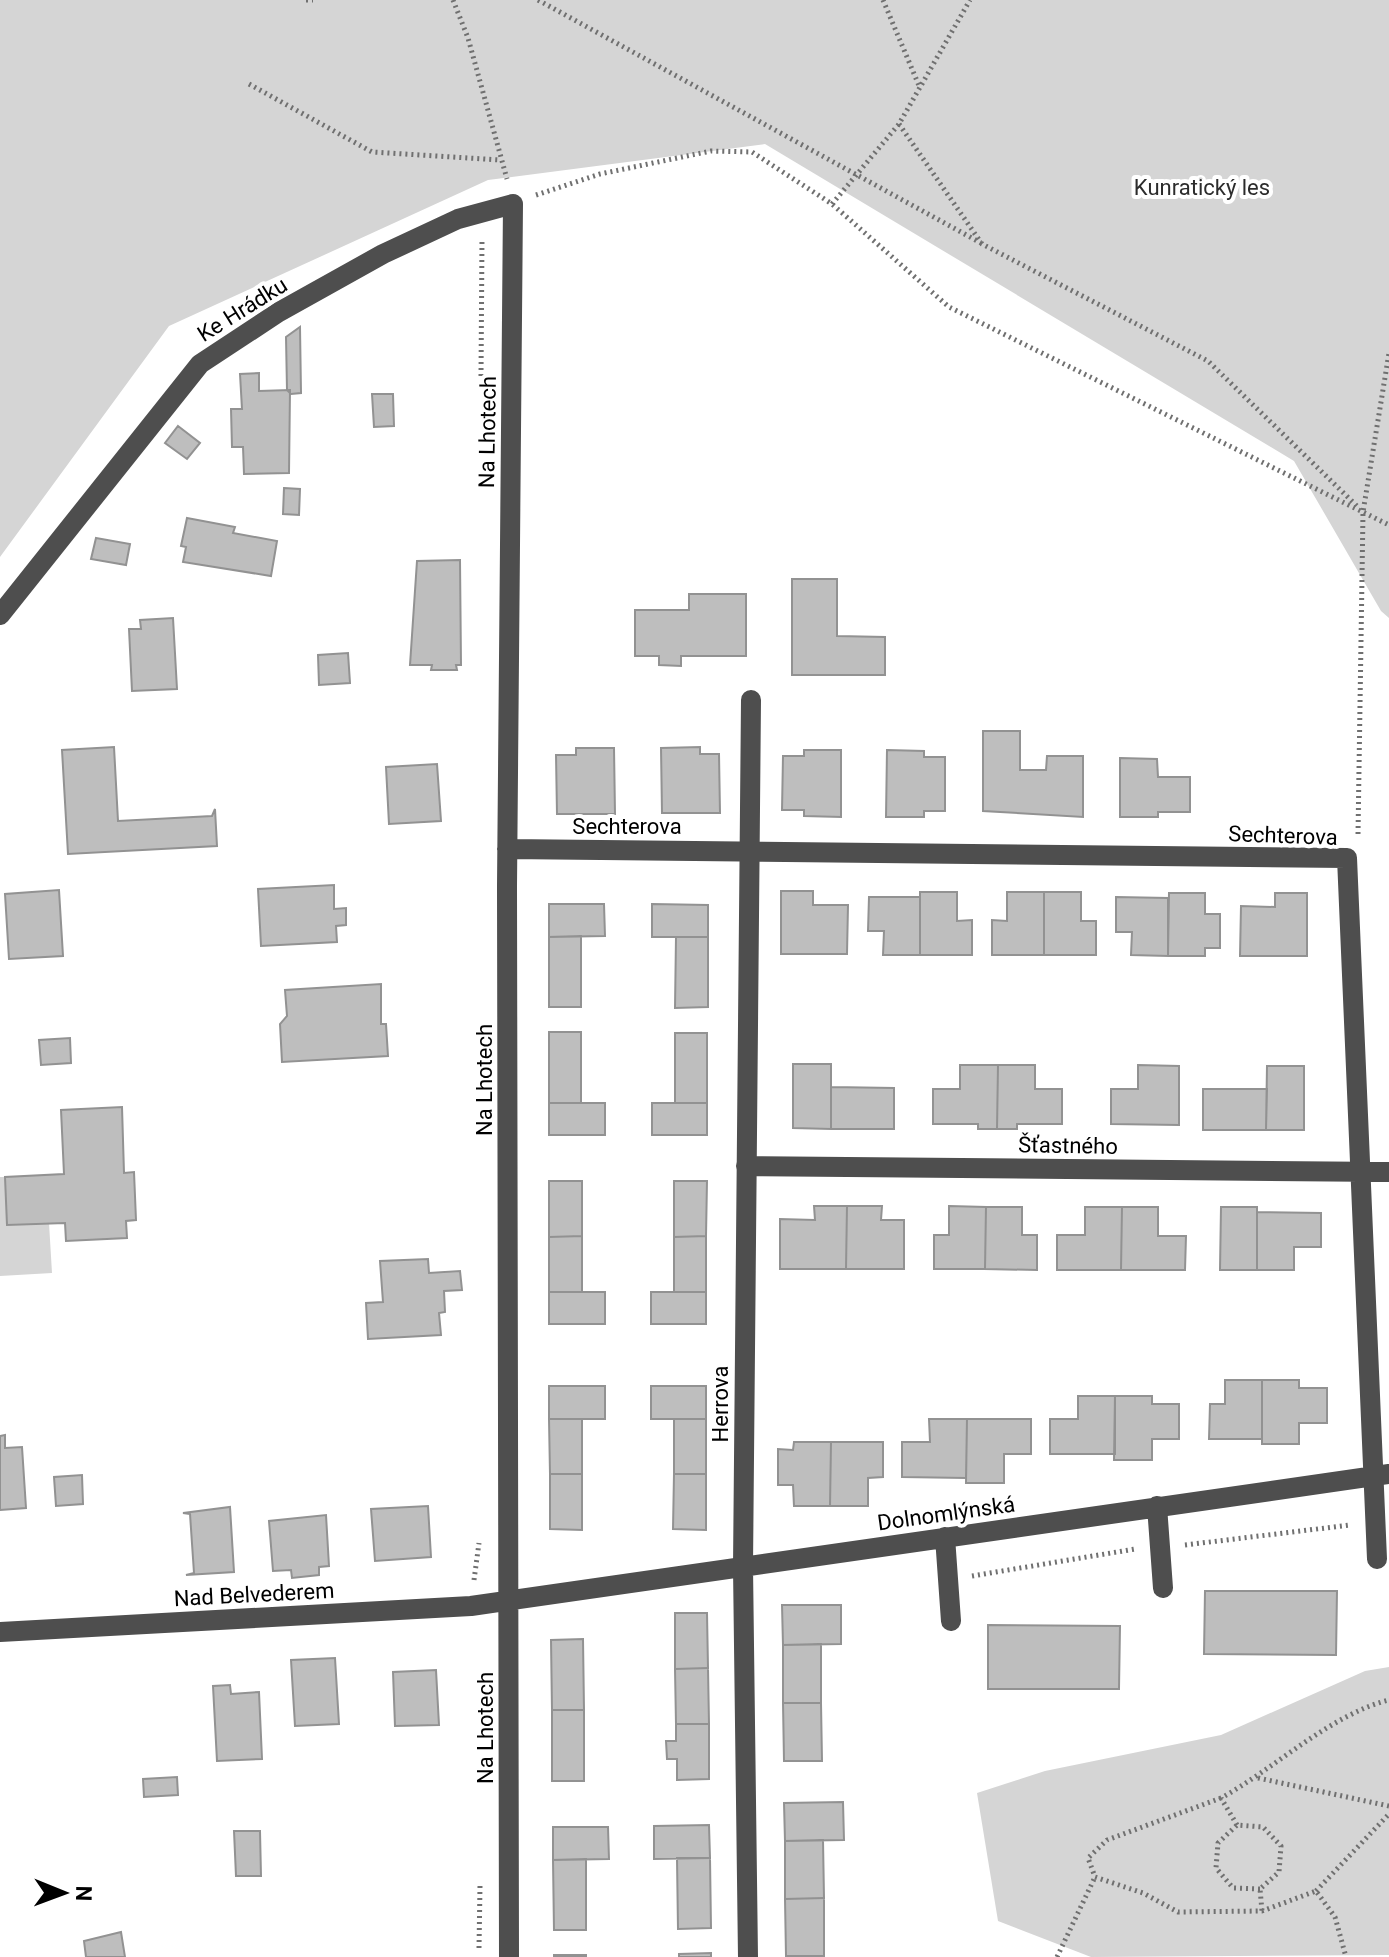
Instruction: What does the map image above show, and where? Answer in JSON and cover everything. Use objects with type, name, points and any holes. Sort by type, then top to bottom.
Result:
[{"type":"street","name":"Ke Hrádku","points":[[0,615],[200,364],[279,312],[383,254],[458,219],[513,204]]},
{"type":"street","name":"Na Lhotech","points":[[509,1957],[507,849],[513,204]]},
{"type":"street","points":[[747,851],[751,700]]},
{"type":"street","name":"Sechterova","points":[[507,849],[1347,858],[1360,1173],[1380,1474],[1377,1559]]},
{"type":"street","name":"Herrova","points":[[747,851],[743,1567],[748,1957]]},
{"type":"street","name":"Šťastného","points":[[746,1166],[1389,1172]]},
{"type":"street","name":"Dolnomlýnská","points":[[509,1599],[1380,1474]]},
{"type":"street","points":[[1157,1506],[1163,1588]]},
{"type":"street","points":[[945,1537],[951,1621]]},
{"type":"street","name":"Nad Belvederem","points":[[0,1632],[471,1606],[509,1599]]},
{"type":"path","points":[[306,0],[313,0]]},
{"type":"path","points":[[453,0],[468,38],[513,204],[600,174],[711,151],[752,152],[832,204],[949,307],[1389,525]]},
{"type":"path","points":[[538,0],[982,244],[1208,361],[1363,512]]},
{"type":"path","points":[[883,0],[920,88]]},
{"type":"path","points":[[832,204],[899,124],[970,0]]},
{"type":"path","points":[[249,84],[372,152],[501,160]]},
{"type":"path","points":[[899,124],[982,244]]},
{"type":"path","points":[[1347,858],[1358,839],[1363,512],[1389,353]]},
{"type":"path","points":[[1057,1957],[1095,1877],[1088,1858],[1107,1840],[1221,1798],[1258,1778],[1335,1724],[1389,1700]]},
{"type":"path","points":[[1258,1778],[1389,1806]]},
{"type":"path","points":[[1221,1798],[1237,1825]]},
{"type":"path","points":[[1095,1877],[1143,1893],[1178,1912],[1262,1911],[1316,1891],[1389,1814]]},
{"type":"path","points":[[1237,1825],[1263,1827],[1274,1835],[1281,1846],[1279,1872],[1260,1889],[1246,1891],[1233,1888],[1216,1868],[1214,1855],[1218,1843],[1237,1825]]},
{"type":"path","points":[[1260,1889],[1262,1911]]},
{"type":"path","points":[[1316,1891],[1335,1917],[1346,1957]]},
{"type":"green space","name":"Kunratický les","points":[[0,0],[1389,0],[1389,618],[1381,611],[1294,461],[765,144],[488,180],[169,326],[0,557]]},
{"type":"green space","points":[[0,1177],[5,1177],[7,1225],[49,1223],[52,1273],[0,1276]]},
{"type":"green space","points":[[1389,1667],[1389,1955],[1091,1957],[998,1921],[977,1793],[1045,1771],[1221,1735],[1365,1671]]},
{"type":"building","points":[[300,327],[301,393],[291,394],[287,390],[286,337]]},
{"type":"building","points":[[259,373],[259,391],[290,390],[289,473],[244,474],[243,447],[232,447],[231,409],[242,409],[240,374]]},
{"type":"building","points":[[372,394],[393,394],[394,426],[374,427]]},
{"type":"building","points":[[178,426],[200,443],[187,459],[165,443]]},
{"type":"building","points":[[284,488],[300,489],[299,515],[283,514]]},
{"type":"building","points":[[187,518],[235,527],[233,533],[277,541],[271,576],[183,562],[186,547],[181,546]]},
{"type":"building","points":[[96,538],[130,544],[126,565],[91,559]]},
{"type":"building","points":[[460,560],[461,665],[456,665],[457,670],[431,670],[432,665],[410,665],[417,561]]},
{"type":"building","points":[[792,579],[837,579],[837,636],[885,637],[885,675],[792,675]]},
{"type":"building","points":[[689,594],[746,594],[746,656],[681,656],[681,666],[659,665],[659,656],[635,656],[635,610],[689,610]]},
{"type":"building","points":[[173,618],[177,689],[132,691],[129,629],[141,629],[140,620]]},
{"type":"building","points":[[348,653],[350,683],[319,685],[318,655]]},
{"type":"building","points":[[983,731],[1020,731],[1020,770],[1046,770],[1047,756],[1083,756],[1083,817],[983,811]]},
{"type":"building","points":[[114,747],[118,821],[212,816],[215,809],[217,846],[68,854],[62,750]]},
{"type":"building","points":[[700,747],[700,754],[719,754],[720,813],[662,813],[661,748]]},
{"type":"building","points":[[576,748],[614,748],[615,814],[557,814],[556,755],[576,755]]},
{"type":"building","points":[[804,750],[841,750],[841,817],[804,816],[804,810],[782,810],[783,756],[804,756]]},
{"type":"building","points":[[887,750],[924,751],[924,757],[945,757],[945,811],[924,811],[924,817],[886,817]]},
{"type":"building","points":[[1120,758],[1157,759],[1158,777],[1190,777],[1190,812],[1158,812],[1158,817],[1120,817]]},
{"type":"building","points":[[437,764],[441,821],[389,824],[386,767]]},
{"type":"building","points":[[334,885],[334,909],[346,908],[346,925],[336,926],[337,942],[261,946],[258,889]]},
{"type":"building","points":[[59,890],[63,956],[9,959],[5,894]]},
{"type":"building","points":[[781,891],[813,891],[813,905],[848,905],[847,954],[781,954]]},
{"type":"building","points":[[920,892],[957,892],[957,921],[972,920],[972,955],[920,955]]},
{"type":"building","points":[[1007,892],[1044,892],[1044,955],[992,955],[992,920],[1007,921]]},
{"type":"building","points":[[1044,892],[1081,892],[1081,921],[1096,921],[1096,955],[1044,955]]},
{"type":"building","points":[[1169,893],[1205,893],[1205,914],[1220,914],[1220,948],[1205,948],[1205,956],[1168,956]]},
{"type":"building","points":[[1275,893],[1307,893],[1307,956],[1240,956],[1241,906],[1275,907]]},
{"type":"building","points":[[869,897],[920,897],[920,955],[883,955],[884,931],[868,931]]},
{"type":"building","points":[[1116,897],[1168,898],[1168,956],[1131,955],[1132,932],[1116,932]]},
{"type":"building","points":[[549,904],[604,904],[605,936],[549,937]]},
{"type":"building","points":[[652,904],[708,905],[708,937],[652,937]]},
{"type":"building","points":[[581,936],[581,1007],[549,1007],[549,937]]},
{"type":"building","points":[[676,937],[708,937],[708,1007],[675,1008]]},
{"type":"building","points":[[381,984],[381,1024],[386,1024],[388,1056],[282,1062],[280,1024],[287,1016],[285,990]]},
{"type":"building","points":[[549,1032],[581,1032],[581,1103],[549,1103]]},
{"type":"building","points":[[675,1033],[707,1033],[707,1103],[675,1103]]},
{"type":"building","points":[[70,1038],[71,1063],[41,1065],[39,1040]]},
{"type":"building","points":[[793,1064],[831,1064],[831,1129],[793,1128]]},
{"type":"building","points":[[960,1065],[998,1065],[997,1129],[978,1129],[978,1124],[933,1124],[933,1089],[960,1089]]},
{"type":"building","points":[[998,1065],[1035,1065],[1035,1089],[1062,1089],[1062,1124],[1017,1124],[1017,1129],[997,1129]]},
{"type":"building","points":[[1138,1065],[1179,1066],[1179,1125],[1111,1124],[1111,1089],[1138,1089]]},
{"type":"building","points":[[1267,1066],[1304,1066],[1304,1130],[1266,1130]]},
{"type":"building","points":[[831,1087],[894,1088],[894,1129],[831,1129]]},
{"type":"building","points":[[1203,1089],[1267,1089],[1266,1130],[1203,1130]]},
{"type":"building","points":[[549,1103],[605,1103],[605,1135],[549,1135]]},
{"type":"building","points":[[652,1103],[707,1103],[707,1135],[652,1135]]},
{"type":"building","points":[[122,1107],[124,1173],[134,1172],[136,1220],[126,1221],[127,1238],[66,1241],[65,1223],[7,1225],[5,1177],[64,1174],[61,1110]]},
{"type":"building","points":[[549,1181],[582,1181],[582,1236],[549,1237]]},
{"type":"building","points":[[674,1181],[707,1181],[706,1236],[674,1237]]},
{"type":"building","points":[[814,1206],[847,1206],[846,1269],[780,1269],[780,1219],[815,1220]]},
{"type":"building","points":[[847,1206],[882,1206],[881,1220],[904,1220],[904,1269],[846,1269]]},
{"type":"building","points":[[949,1206],[986,1207],[985,1269],[934,1269],[934,1235],[949,1235]]},
{"type":"building","points":[[986,1207],[1022,1207],[1022,1235],[1037,1235],[1037,1270],[985,1269]]},
{"type":"building","points":[[1085,1207],[1122,1207],[1121,1270],[1057,1270],[1057,1235],[1085,1235]]},
{"type":"building","points":[[1122,1207],[1158,1207],[1158,1236],[1186,1236],[1185,1270],[1121,1270]]},
{"type":"building","points":[[1221,1207],[1257,1207],[1257,1270],[1220,1270]]},
{"type":"building","points":[[1257,1212],[1321,1213],[1321,1247],[1294,1247],[1294,1270],[1257,1270]]},
{"type":"building","points":[[582,1236],[582,1292],[549,1292],[549,1237]]},
{"type":"building","points":[[706,1236],[706,1292],[674,1292],[674,1237]]},
{"type":"building","points":[[428,1259],[429,1273],[460,1271],[462,1290],[444,1291],[445,1312],[439,1313],[441,1335],[368,1339],[366,1303],[383,1302],[380,1261]]},
{"type":"building","points":[[549,1292],[605,1292],[605,1324],[549,1324]]},
{"type":"building","points":[[651,1292],[706,1292],[706,1324],[651,1324]]},
{"type":"building","points":[[1225,1380],[1262,1380],[1262,1439],[1209,1439],[1210,1404],[1225,1404]]},
{"type":"building","points":[[1262,1380],[1299,1380],[1299,1388],[1327,1388],[1327,1423],[1299,1423],[1299,1444],[1262,1444]]},
{"type":"building","points":[[549,1386],[605,1386],[605,1419],[549,1419]]},
{"type":"building","points":[[651,1386],[706,1386],[706,1419],[651,1419]]},
{"type":"building","points":[[1078,1396],[1115,1396],[1115,1454],[1050,1454],[1050,1419],[1078,1419]]},
{"type":"building","points":[[1115,1396],[1152,1396],[1152,1404],[1179,1404],[1179,1439],[1152,1439],[1152,1460],[1114,1460]]},
{"type":"building","points":[[549,1419],[582,1419],[582,1474],[550,1474]]},
{"type":"building","points":[[674,1419],[706,1419],[706,1474],[674,1474]]},
{"type":"building","points":[[929,1419],[967,1419],[966,1478],[902,1477],[902,1442],[930,1442]]},
{"type":"building","points":[[967,1419],[1031,1419],[1031,1454],[1004,1454],[1004,1483],[966,1483]]},
{"type":"building","points":[[5,1435],[5,1448],[22,1447],[26,1508],[0,1510],[0,1436]]},
{"type":"building","points":[[794,1442],[831,1442],[830,1506],[794,1506],[793,1485],[778,1485],[778,1449],[793,1450]]},
{"type":"building","points":[[831,1442],[883,1442],[883,1477],[868,1478],[868,1506],[830,1506]]},
{"type":"building","points":[[550,1474],[582,1474],[582,1530],[550,1529]]},
{"type":"building","points":[[674,1474],[706,1474],[706,1530],[673,1529]]},
{"type":"building","points":[[82,1475],[83,1504],[56,1506],[54,1477]]},
{"type":"building","points":[[428,1506],[431,1557],[375,1561],[371,1509]]},
{"type":"building","points":[[230,1507],[234,1572],[186,1575],[194,1573],[190,1514],[183,1513]]},
{"type":"building","points":[[326,1515],[329,1566],[319,1567],[319,1575],[292,1578],[291,1570],[273,1571],[269,1521]]},
{"type":"building","points":[[1205,1591],[1337,1591],[1336,1655],[1204,1654]]},
{"type":"building","points":[[782,1605],[841,1605],[841,1644],[783,1645]]},
{"type":"building","points":[[675,1613],[707,1613],[708,1668],[675,1669]]},
{"type":"building","points":[[988,1625],[1120,1626],[1119,1689],[988,1689]]},
{"type":"building","points":[[583,1639],[584,1710],[552,1710],[551,1640]]},
{"type":"building","points":[[821,1644],[821,1703],[783,1703],[783,1645]]},
{"type":"building","points":[[335,1658],[339,1724],[295,1726],[291,1660]]},
{"type":"building","points":[[708,1668],[709,1724],[676,1724],[675,1669]]},
{"type":"building","points":[[436,1670],[439,1725],[395,1726],[393,1672]]},
{"type":"building","points":[[230,1685],[231,1694],[259,1692],[262,1759],[217,1761],[213,1686]]},
{"type":"building","points":[[783,1703],[821,1703],[822,1761],[784,1761]]},
{"type":"building","points":[[552,1710],[584,1710],[584,1781],[552,1781]]},
{"type":"building","points":[[676,1724],[709,1724],[709,1779],[677,1780],[677,1759],[667,1759],[666,1741],[676,1741]]},
{"type":"building","points":[[177,1777],[178,1795],[144,1797],[143,1779]]},
{"type":"building","points":[[843,1802],[844,1840],[785,1841],[784,1803]]},
{"type":"building","points":[[709,1825],[710,1858],[654,1859],[654,1826]]},
{"type":"building","points":[[553,1827],[608,1827],[609,1859],[553,1860]]},
{"type":"building","points":[[234,1831],[260,1831],[261,1876],[236,1876]]},
{"type":"building","points":[[823,1840],[824,1898],[785,1899],[785,1841]]},
{"type":"building","points":[[677,1858],[710,1858],[711,1928],[678,1929]]},
{"type":"building","points":[[586,1859],[586,1930],[554,1930],[553,1860]]},
{"type":"building","points":[[824,1898],[824,1956],[786,1956],[785,1899]]},
{"type":"building","points":[[121,1932],[125,1957],[86,1957],[84,1941]]},
{"type":"building","points":[[711,1953],[711,1957],[679,1957],[679,1954]]},
{"type":"building","points":[[586,1955],[586,1957],[554,1957]]}]
